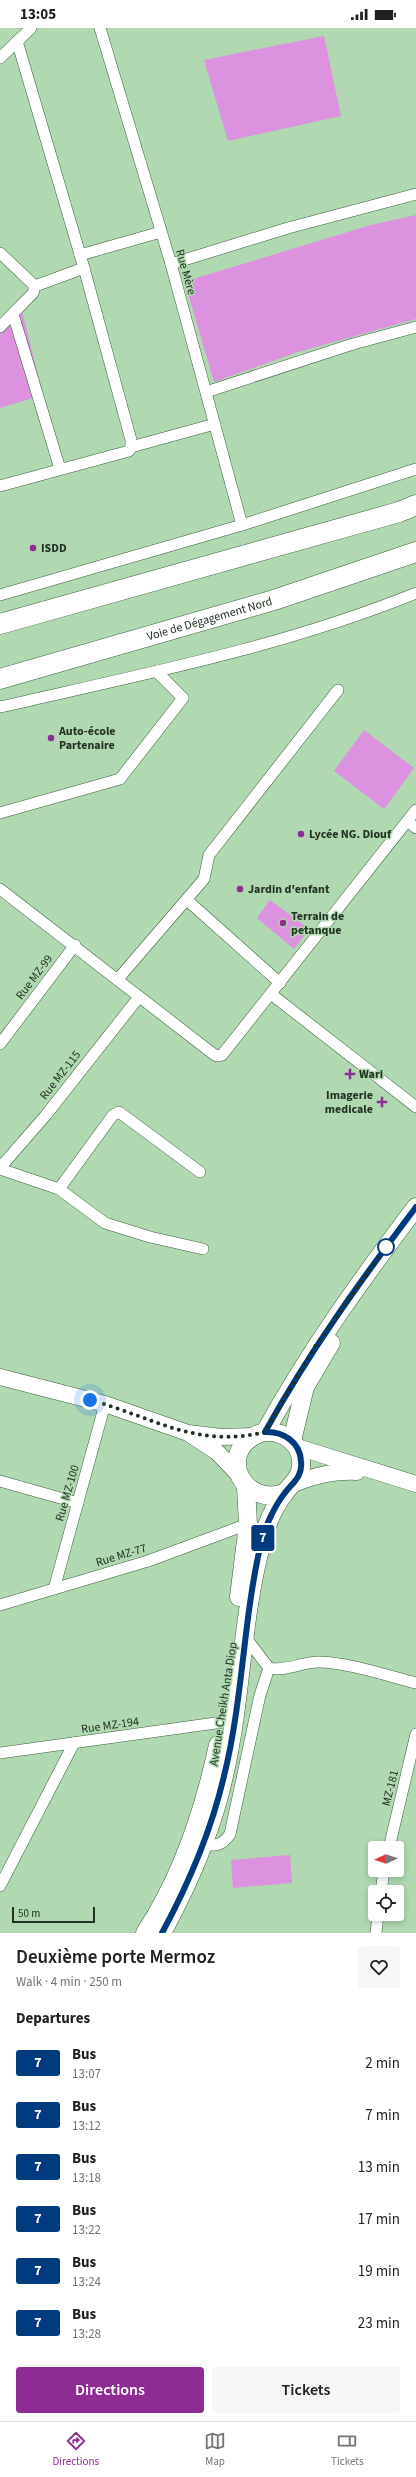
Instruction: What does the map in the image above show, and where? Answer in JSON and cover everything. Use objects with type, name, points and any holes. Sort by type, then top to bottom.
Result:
[{"type":"highway","points":[[0,624],[410,508]]},
{"type":"highway","name":"Voie de Dégagement Nord","points":[[0,679],[274,600],[415,552]]},
{"type":"main road","points":[[259,1434],[280,1433],[294,1444],[302,1461],[290,1488],[268,1496],[260,1495],[243,1481],[237,1467],[239,1454],[246,1442],[259,1434],[332,1321],[416,1207]]},
{"type":"main road","points":[[294,1444],[305,1386],[352,1310],[416,1226]]},
{"type":"main road","name":"Avenue Cheikh Anta Diop","points":[[145,1933],[165,1898],[188,1848],[212,1773],[223,1722],[248,1524],[243,1481]]},
{"type":"main road","name":"Avenue Cheikh Anta Diop","points":[[162,1933],[184,1892],[204,1845],[224,1776],[253,1584],[262,1541],[272,1514],[290,1488]]},
{"type":"street","points":[[0,58],[30,28]]},
{"type":"street","name":"Rue Mère","points":[[100,28],[171,264],[242,525]]},
{"type":"street","points":[[0,486],[129,451],[131,446],[131,440],[84,268],[17,41]]},
{"type":"street","points":[[171,264],[288,228],[416,194]]},
{"type":"street","points":[[80,255],[161,232]]},
{"type":"street","points":[[0,252],[35,286]]},
{"type":"street","points":[[35,286],[84,268]]},
{"type":"street","points":[[0,327],[33,293],[35,286]]},
{"type":"street","points":[[13,314],[60,469]]},
{"type":"street","points":[[206,392],[353,344],[416,328]]},
{"type":"street","points":[[131,446],[215,424]]},
{"type":"street","points":[[0,595],[242,525],[416,469]]},
{"type":"street","points":[[0,707],[156,671],[271,641],[379,608],[416,593]]},
{"type":"street","points":[[0,813],[120,779],[183,698],[156,671]]},
{"type":"street","points":[[118,979],[204,879],[209,855],[338,690]]},
{"type":"street","points":[[0,889],[75,945],[217,1056],[222,1055],[412,825],[416,810]]},
{"type":"street","points":[[187,900],[280,983]]},
{"type":"street","name":"Rue MZ-99","points":[[0,1044],[75,945]]},
{"type":"street","points":[[271,994],[416,1107]]},
{"type":"street","name":"Rue MZ-115","points":[[0,1168],[46,1115],[139,996]]},
{"type":"street","points":[[59,1189],[113,1115],[119,1112],[200,1172]]},
{"type":"street","points":[[0,1168],[59,1189],[105,1223],[150,1237],[203,1249]]},
{"type":"street","points":[[0,1377],[105,1404],[188,1434],[217,1452],[243,1481]]},
{"type":"street","name":"Rue MZ-100","points":[[54,1589],[105,1404]]},
{"type":"street","points":[[188,1434],[221,1437],[259,1434]]},
{"type":"street","points":[[294,1444],[374,1473],[416,1484]]},
{"type":"street","points":[[290,1488],[321,1474],[340,1471],[374,1473]]},
{"type":"street","points":[[0,1481],[78,1502]]},
{"type":"street","name":"Rue MZ-77","points":[[0,1605],[148,1562],[248,1524]]},
{"type":"street","points":[[246,1638],[269,1668],[279,1669],[305,1663],[328,1662],[416,1683]]},
{"type":"street","points":[[204,1845],[220,1844],[230,1834],[260,1695],[269,1668]]},
{"type":"street","name":"Rue MZ-194","points":[[0,1753],[223,1722]]},
{"type":"street","name":"MZ-181","points":[[391,1841],[411,1782],[416,1734]]},
{"type":"street","points":[[0,1886],[74,1743]]},
{"type":"street","points":[[376,1933],[377,1921]]},
{"type":"shaded area","points":[[324,36],[341,116],[228,141],[204,60]]},
{"type":"shaded area","points":[[416,215],[416,319],[298,352],[214,382],[187,290],[193,279],[371,225]]},
{"type":"shaded area","points":[[22,311],[43,395],[0,408],[0,333]]},
{"type":"shaded area","points":[[364,730],[414,768],[384,809],[334,771]]},
{"type":"shaded area","name":"Terrain de petanque","points":[[270,900],[309,929],[294,949],[257,918]]},
{"type":"shaded area","points":[[290,1855],[292,1883],[233,1888],[231,1860]]},
{"type":"bus line","name":"7","points":[[162,1933],[184,1892],[202,1853],[224,1776],[234,1720],[253,1584],[262,1541],[272,1514],[284,1493],[296,1483],[301,1469],[302,1461],[300,1454],[292,1441],[280,1433],[265,1432],[307,1359],[336,1314],[416,1207]]},
{"type":"place","name":"ISDD","points":[[33,548]]},
{"type":"place","name":"Auto-école Partenaire","points":[[51,738]]},
{"type":"place","name":"Lycée NG. Diouf","points":[[301,834]]},
{"type":"place","name":"Jardin d'enfant","points":[[240,889]]},
{"type":"place","name":"Terrain de petanque","points":[[283,923]]},
{"type":"place","name":"Wari","points":[[350,1074]]},
{"type":"place","name":"Imagerie medicale","points":[[382,1102]]},
{"type":"route","points":[[90,1400],[188,1434],[221,1437],[253,1436],[265,1432],[307,1359],[336,1314],[390,1242],[386,1247]]}]
